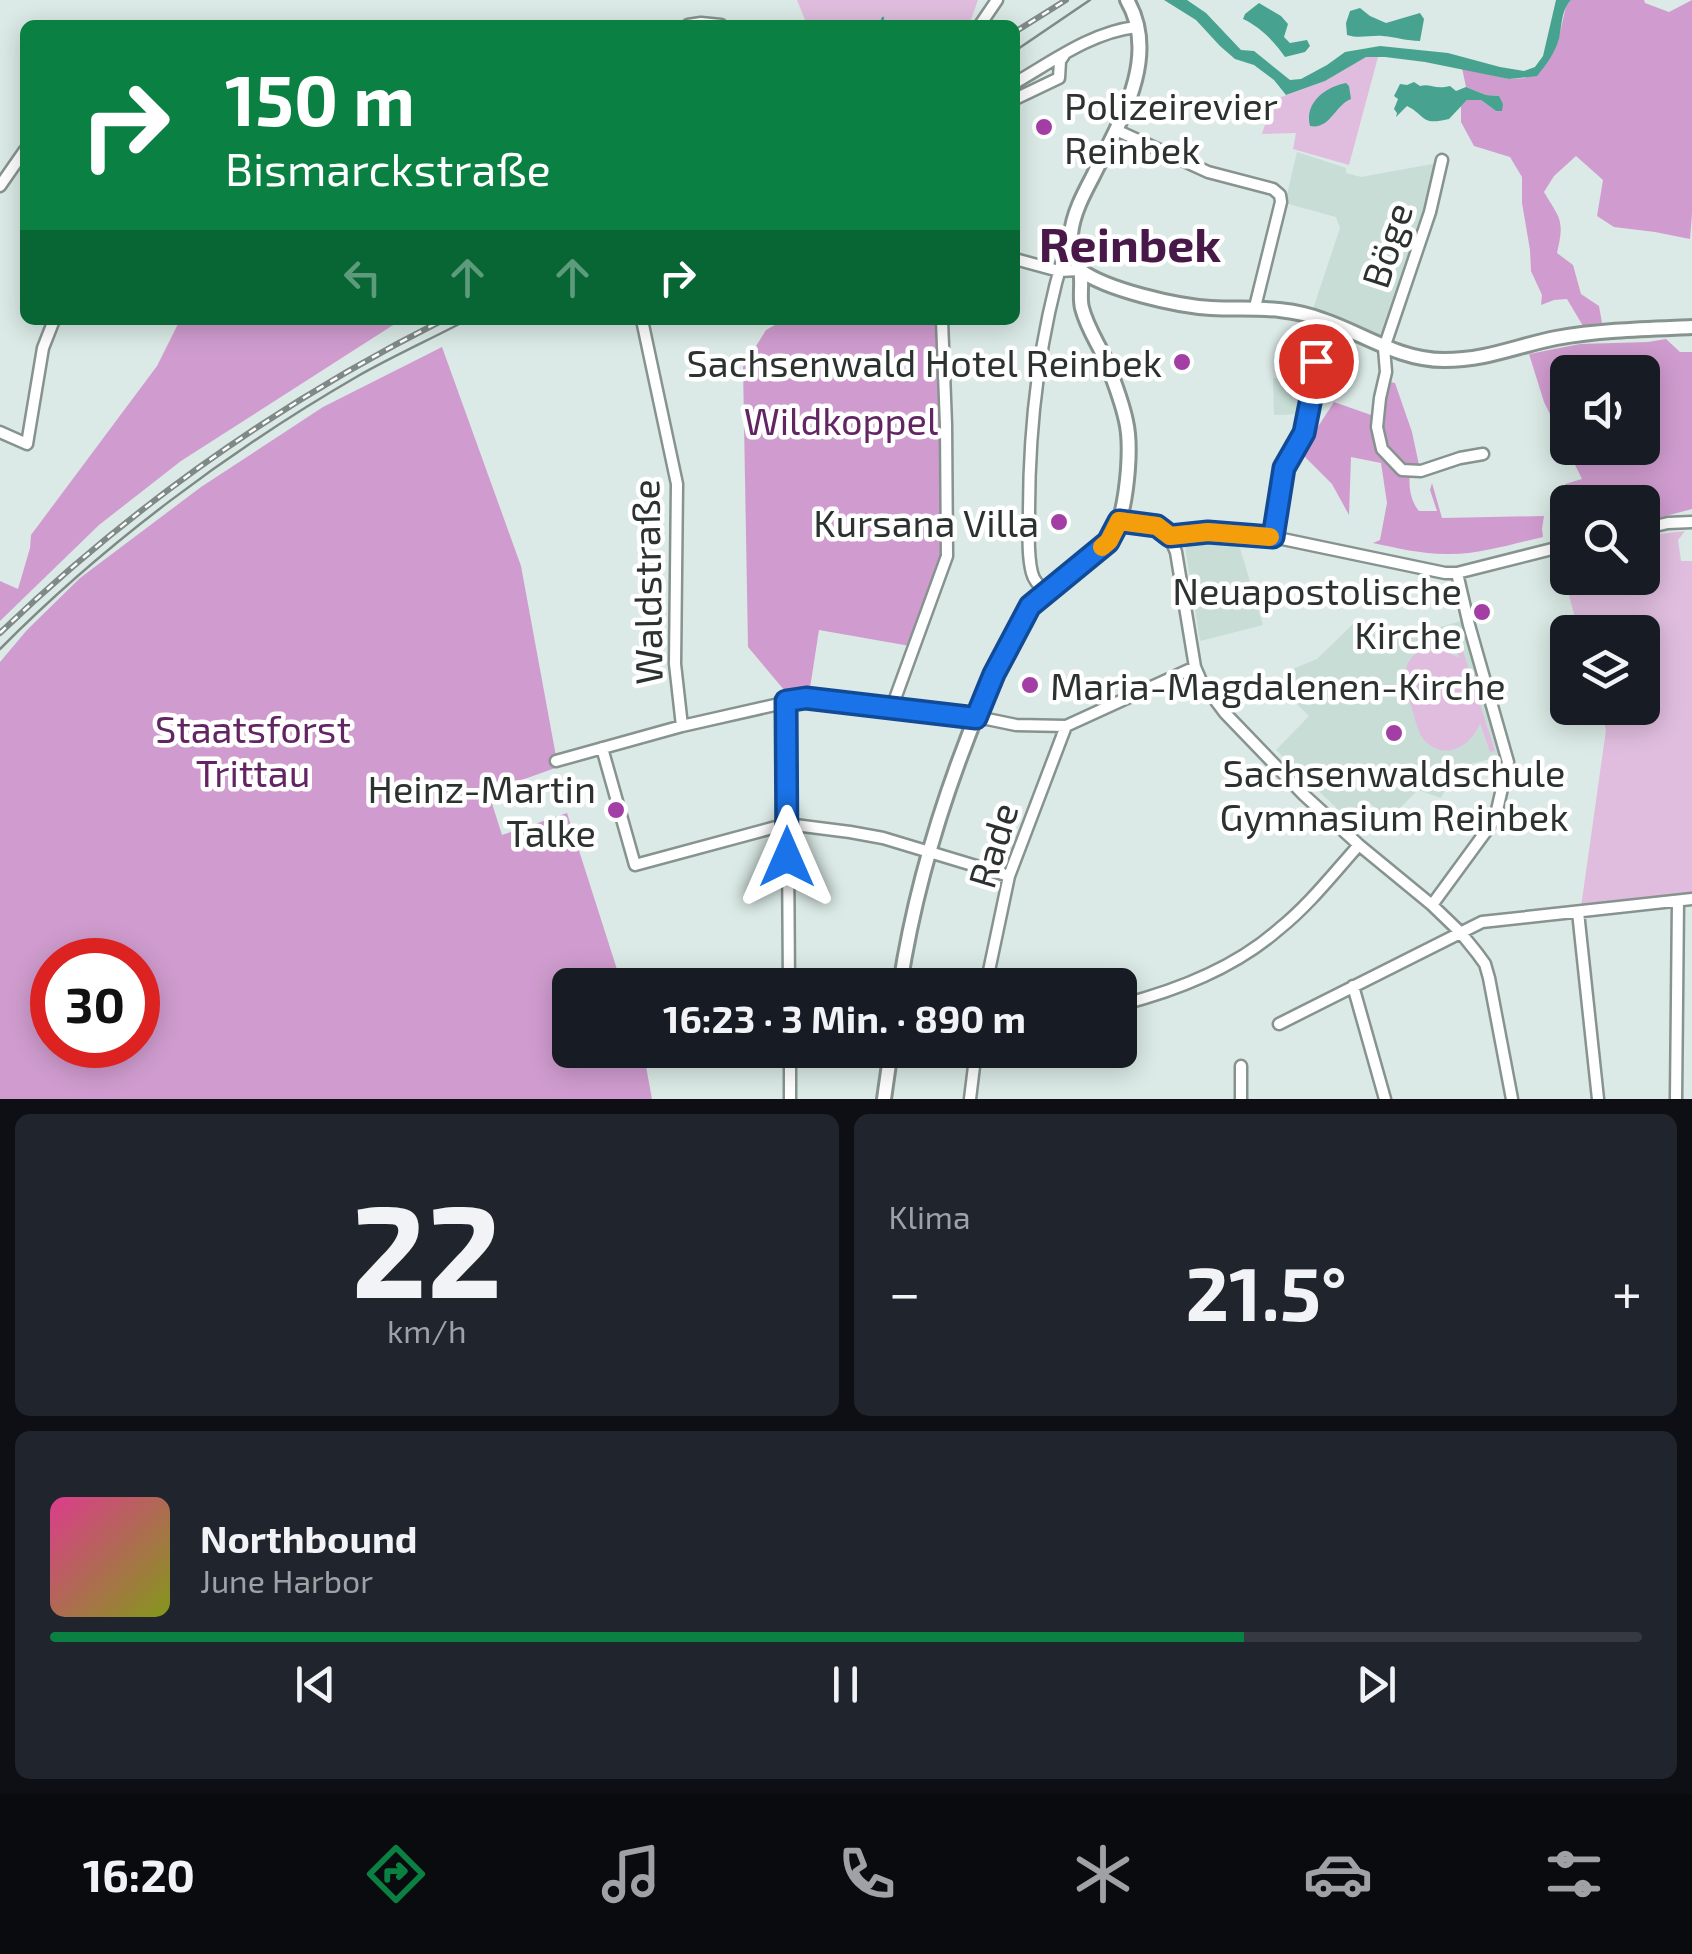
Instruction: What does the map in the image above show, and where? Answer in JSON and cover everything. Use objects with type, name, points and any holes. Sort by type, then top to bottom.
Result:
[{"type":"main road","points":[[903,968],[928,852],[976,718],[1023,616],[1045,591],[1108,542],[1119,521],[1125,486],[1126,420],[1081,303],[1080,270],[1073,254],[1071,232],[1138,69],[1140,51],[1127,0]]},
{"type":"main road","points":[[1080,270],[1109,284]]},
{"type":"main road","points":[[1081,286],[1088,281],[1109,284],[1183,305],[1272,308],[1321,319],[1384,348],[1424,360],[1494,356],[1550,339],[1599,331],[1692,327]]},
{"type":"main road","points":[[1081,303],[1090,291],[1109,284]]},
{"type":"main road","points":[[884,1099],[888,1068]]},
{"type":"street","points":[[1020,80],[1109,33],[1136,27]]},
{"type":"street","points":[[1020,97],[1059,78],[1064,54]]},
{"type":"street","points":[[1116,130],[1208,172],[1273,188],[1280,196],[1255,307]]},
{"type":"street","points":[[0,186],[20,157]]},
{"type":"street","name":"Böge","points":[[1442,160],[1430,212],[1384,348],[1386,372],[1378,427],[1382,450],[1398,468],[1415,472],[1483,454]]},
{"type":"street","points":[[1045,591],[1036,583],[1031,568],[1029,491],[1034,405],[1059,270],[1071,232]]},
{"type":"street","points":[[1020,261],[1059,270],[1080,270]]},
{"type":"street","points":[[0,432],[27,444],[43,348],[52,325]]},
{"type":"street","name":"Waldstraße","points":[[643,325],[677,484],[675,664],[682,726]]},
{"type":"street","points":[[892,708],[948,556],[942,325]]},
{"type":"street","points":[[1273,537],[1284,468],[1304,433],[1316,361]]},
{"type":"street","points":[[1119,521],[1157,526],[1170,536],[1195,667],[1225,713],[1314,805],[1460,932],[1485,964],[1512,1099]]},
{"type":"street","points":[[1660,524],[1692,522]]},
{"type":"street","points":[[1170,536],[1208,532],[1273,537],[1433,572],[1457,572],[1550,549]]},
{"type":"street","points":[[1432,905],[1495,820],[1508,762],[1457,572]]},
{"type":"street","points":[[556,761],[682,726],[806,698],[1016,725],[1066,726],[1195,667]]},
{"type":"street","points":[[786,701],[789,968]]},
{"type":"street","name":"Rade","points":[[990,968],[1009,876],[1066,726]]},
{"type":"street","points":[[602,748],[635,865],[787,824],[883,838],[1009,876]]},
{"type":"street","points":[[1137,1000],[1184,984],[1244,955],[1278,930],[1359,845]]},
{"type":"street","points":[[1279,1024],[1487,922],[1692,899]]},
{"type":"street","points":[[1676,1099],[1678,901]]},
{"type":"street","points":[[1578,912],[1598,1099]]},
{"type":"street","points":[[1353,986],[1385,1099]]},
{"type":"street","points":[[1241,1066],[1241,1099]]},
{"type":"street","points":[[790,1068],[790,1099]]},
{"type":"street","points":[[970,1099],[974,1068]]},
{"type":"shaded area","points":[[797,0],[978,0],[971,20],[805,20]]},
{"type":"shaded area","points":[[1164,0],[1187,0],[1206,13],[1241,50],[1254,51],[1290,80],[1301,79],[1345,52],[1380,46],[1448,53],[1524,71],[1535,67],[1543,56],[1556,0],[1571,0],[1555,49],[1537,76],[1509,79],[1425,62],[1366,57],[1325,81],[1286,95],[1274,80],[1254,65],[1235,59],[1196,20]]},
{"type":"shaded area","points":[[1259,3],[1288,24],[1284,37],[1290,43],[1307,40],[1310,46],[1305,52],[1285,57],[1266,35],[1243,19]]},
{"type":"shaded area","points":[[1360,8],[1386,23],[1420,13],[1424,19],[1420,41],[1347,35],[1350,11]]},
{"type":"shaded area","points":[[1365,57],[1378,57],[1349,165],[1293,149],[1296,133],[1262,134],[1273,100],[1325,81]]},
{"type":"shaded area","points":[[1414,82],[1420,86],[1450,86],[1456,91],[1466,87],[1499,96],[1502,111],[1481,100],[1467,100],[1449,119],[1428,121],[1407,106],[1396,117],[1398,99],[1394,96],[1400,84]]},
{"type":"shaded area","points":[[1346,83],[1351,99],[1328,121],[1310,126],[1310,110],[1318,97]]},
{"type":"shaded area","points":[[1297,152],[1361,177],[1438,163],[1382,333],[1375,336],[1313,309],[1340,228],[1336,217],[1285,203]]},
{"type":"shaded area","points":[[1304,377],[1305,414],[1274,415],[1273,378]]},
{"type":"shaded area","points":[[1685,531],[1678,540],[1681,561],[1692,561],[1692,896],[1581,907],[1605,725],[1660,725],[1660,615],[1574,615],[1569,595],[1660,595],[1660,534]]},
{"type":"shaded area","points":[[1237,538],[1263,625],[1200,641],[1184,540]]},
{"type":"shaded area","name":"Sachsenwaldschule Gymnasium Reinbek","points":[[1461,621],[1502,756],[1459,767],[1463,776],[1460,784],[1445,790],[1441,798],[1418,790],[1388,820],[1368,801],[1350,821],[1276,750],[1309,716],[1283,690],[1295,668],[1317,659],[1355,622],[1388,631],[1423,632]]},
{"type":"shaded area","points":[[1440,648],[1459,658],[1457,649],[1462,648],[1495,751],[1490,752],[1480,723],[1465,744],[1450,750],[1433,747],[1421,734],[1407,690],[1406,669],[1416,654]]},
{"type":"green space","points":[[1571,0],[1644,0],[1669,12],[1692,0],[1690,239],[1614,227],[1597,216],[1603,180],[1576,156],[1554,176],[1544,192],[1560,220],[1557,253],[1573,265],[1581,294],[1599,306],[1602,323],[1583,326],[1567,299],[1541,305],[1542,295],[1531,271],[1522,177],[1510,157],[1474,146],[1461,122],[1461,106],[1467,100],[1481,100],[1496,111],[1499,96],[1466,87],[1462,68],[1509,79],[1525,78],[1558,42],[1566,6]]},
{"type":"green space","points":[[178,325],[393,325],[181,461],[99,525],[0,621],[0,581],[18,589],[31,535],[157,366]]},
{"type":"green space","name":"Wildkoppel","points":[[775,325],[937,325],[942,555],[910,646],[819,630],[810,688],[785,691],[748,647],[743,367],[766,330]]},
{"type":"green space","points":[[1666,339],[1680,352],[1692,352],[1692,509],[1660,517],[1660,485],[1565,485],[1582,479],[1575,465],[1660,465],[1660,355],[1550,355],[1550,414],[1529,354],[1580,344]]},
{"type":"green space","name":"Staatsforst Trittau","points":[[442,347],[521,566],[558,767],[489,794],[502,835],[567,813],[617,968],[552,968],[552,1068],[646,1068],[652,1099],[0,1099],[0,662],[80,578],[201,487],[323,407]]},
{"type":"green space","points":[[1390,382],[1395,383],[1412,432],[1419,465],[1411,467],[1410,484],[1419,511],[1437,511],[1430,490],[1432,483],[1442,518],[1544,516],[1543,537],[1458,554],[1418,552],[1373,543],[1380,540],[1387,503],[1381,463],[1351,457],[1349,515],[1332,484],[1301,453],[1334,402],[1380,421]]},
{"type":"tram line","points":[[1020,48],[1090,0]]},
{"type":"tram line","points":[[0,649],[82,572],[216,467],[358,376],[457,325]]},
{"type":"railway","points":[[1020,29],[1066,0]]},
{"type":"railway","points":[[0,633],[102,542],[210,460],[323,386],[434,325]]},
{"type":"slow traffic","points":[[1102,547],[1119,521],[1157,526],[1170,536],[1228,532],[1270,537]]},
{"type":"place","name":"Polizeirevier Reinbek","points":[[1044,127]]},
{"type":"place","name":"Sachsenwald Hotel Reinbek","points":[[1182,362]]},
{"type":"place","name":"Kursana Villa","points":[[1059,522]]},
{"type":"place","name":"Neuapostolische Kirche","points":[[1482,612]]},
{"type":"place","name":"Maria-Magdalenen-Kirche","points":[[1030,685]]},
{"type":"place","name":"Sachsenwaldschule Gymnasium Reinbek","points":[[1394,733]]},
{"type":"place","name":"Heinz-Martin Talke","points":[[616,810]]},
{"type":"district","name":"Reinbek","points":[[1130,243]]},
{"type":"route","points":[[787,857],[786,701],[806,698],[976,718],[1030,606],[1108,542],[1119,521],[1157,526],[1170,536],[1228,532],[1273,537],[1284,468],[1304,433],[1316,361]]}]
